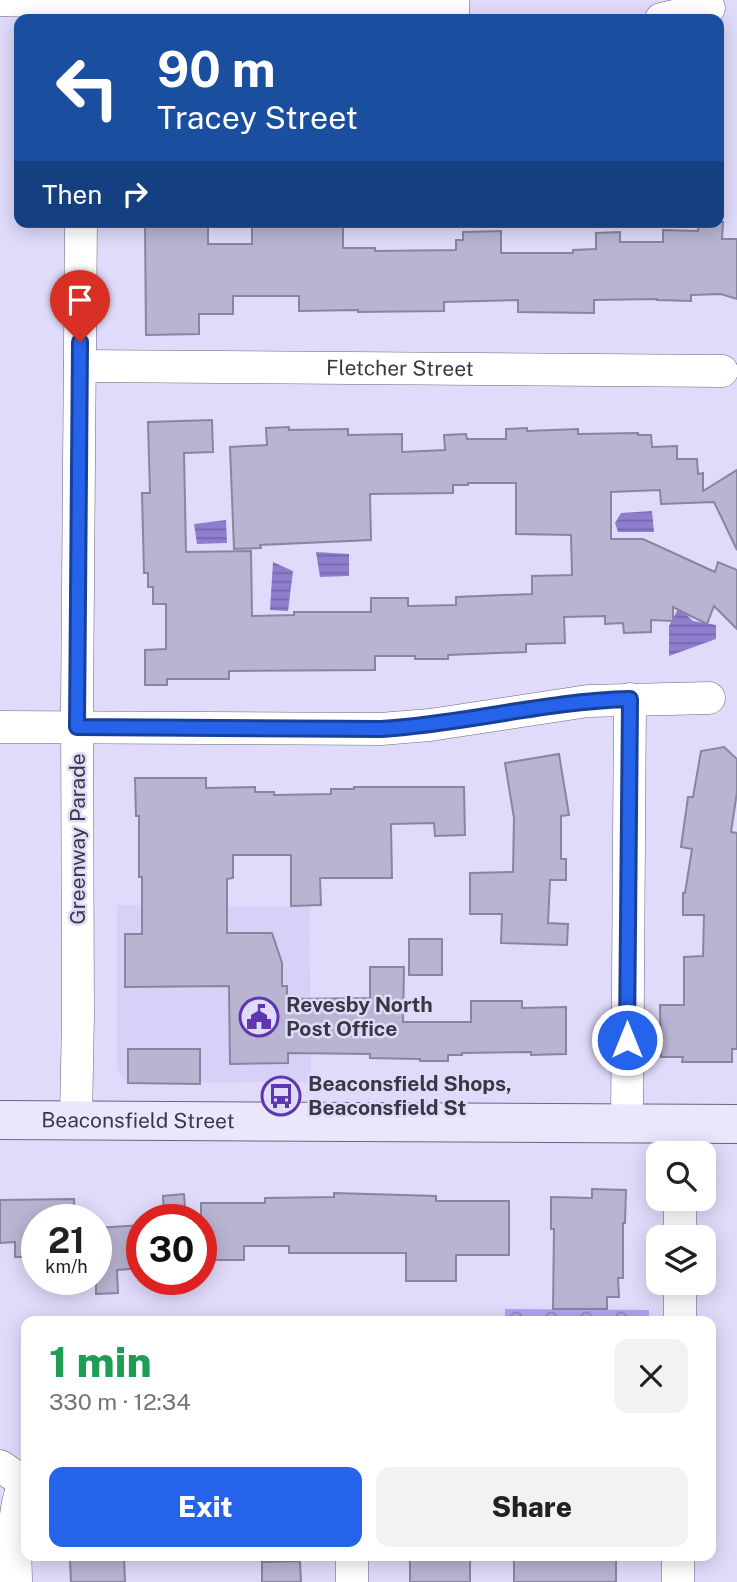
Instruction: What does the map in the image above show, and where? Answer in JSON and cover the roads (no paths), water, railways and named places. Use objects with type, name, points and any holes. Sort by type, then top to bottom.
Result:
[{"type":"main road","name":"Beaconsfield Street","points":[[0,1119],[627,1123],[680,1139],[737,1124]]},
{"type":"street","points":[[0,1],[34,1],[76,14]]},
{"type":"street","points":[[683,14],[709,8]]},
{"type":"street","points":[[234,14],[461,11]]},
{"type":"street","name":"Greenway Parade","points":[[76,1120],[81,228]]},
{"type":"street","name":"Fletcher Street","points":[[80,366],[722,371]]},
{"type":"street","points":[[0,727],[381,729],[430,725],[566,704],[630,699],[709,698]]},
{"type":"street","points":[[627,1123],[630,699]]},
{"type":"street","points":[[680,1295],[680,1316]]},
{"type":"street","points":[[16,1582],[16,1513],[19,1496],[17,1477]]},
{"type":"street","points":[[352,1561],[352,1582]]},
{"type":"street","points":[[678,1561],[678,1582]]},
{"type":"place","name":"Revesby North Post Office","points":[[259,1017]]},
{"type":"place","name":"Beaconsfield Shops, Beaconsfield St","points":[[281,1096]]}]
